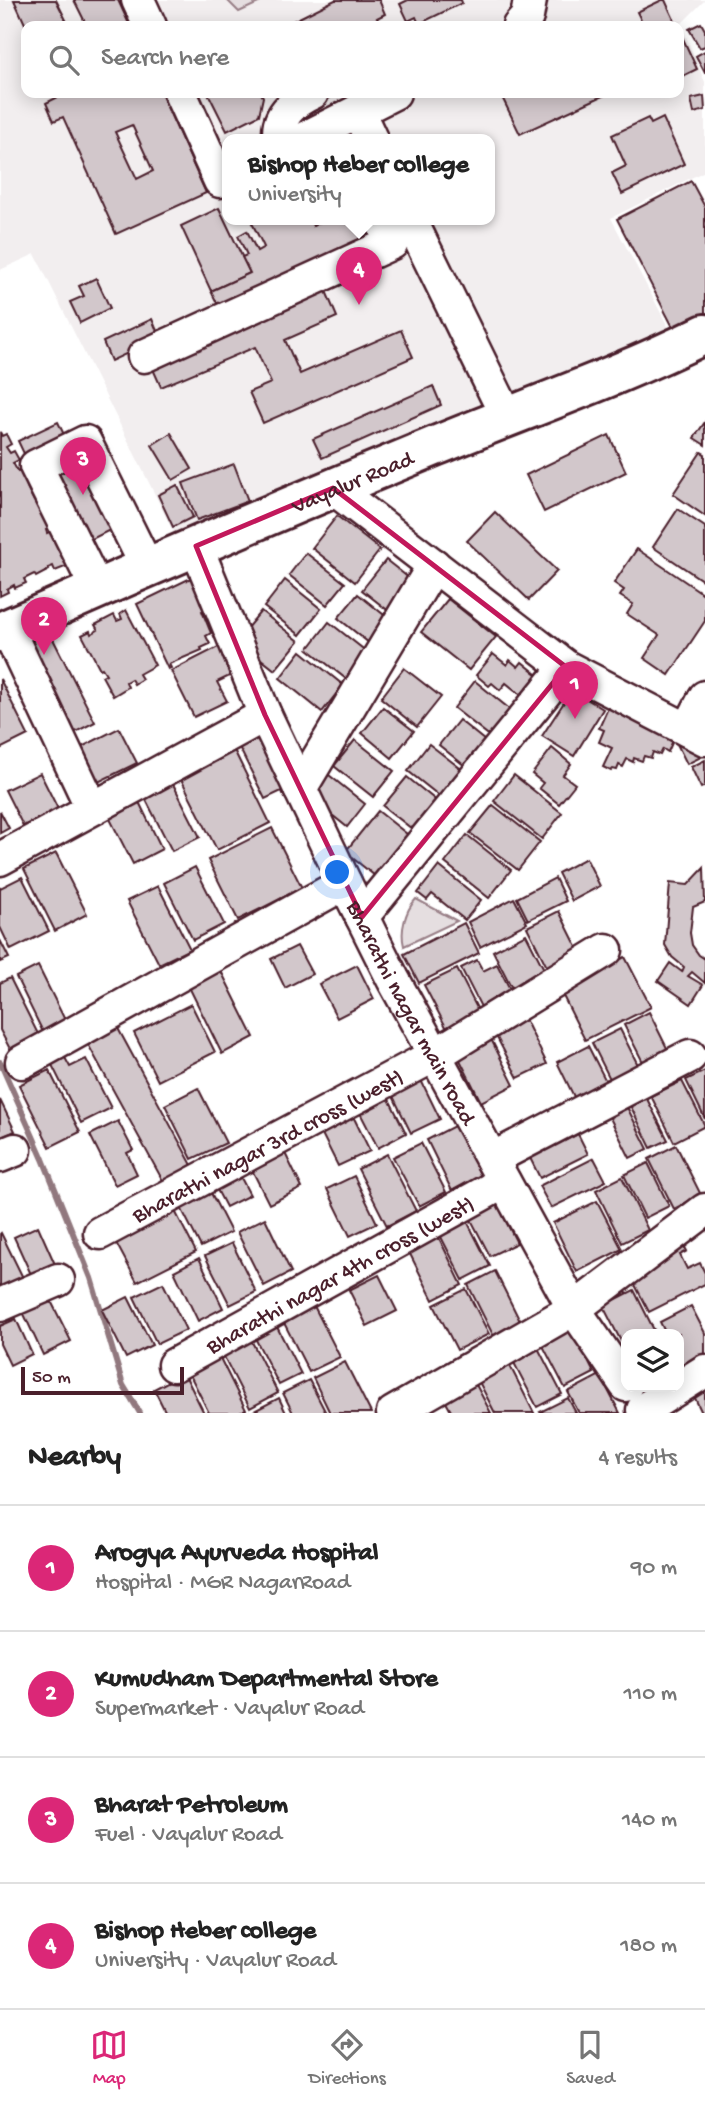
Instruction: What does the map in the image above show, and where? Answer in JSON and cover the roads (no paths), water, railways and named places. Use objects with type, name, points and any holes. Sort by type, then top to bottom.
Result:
[{"type":"main road","name":"Vayalur Road","points":[[4,630],[196,545],[659,357],[705,334]]},
{"type":"street","points":[[138,0],[148,21]]},
{"type":"street","points":[[523,21],[527,17],[530,0]]},
{"type":"street","points":[[182,98],[220,181],[222,180]]},
{"type":"street","points":[[280,134],[281,120],[294,104],[304,98]]},
{"type":"street","points":[[314,134],[372,108]]},
{"type":"street","points":[[144,356],[392,243],[384,225]]},
{"type":"street","points":[[413,225],[507,417]]},
{"type":"street","points":[[97,589],[36,466],[85,442],[147,567]]},
{"type":"street","points":[[333,488],[566,667],[697,735],[705,697]]},
{"type":"street","name":"Bharathi nagar main road","points":[[196,545],[265,715],[362,917],[574,1309],[635,1399]]},
{"type":"street","points":[[300,789],[434,565]]},
{"type":"street","points":[[4,630],[92,808]]},
{"type":"street","points":[[362,917],[566,667]]},
{"type":"street","points":[[0,859],[265,715]]},
{"type":"street","points":[[22,1062],[345,883]]},
{"type":"street","name":"Bharathi nagar 3rd cross (west)","points":[[100,1233],[435,1055],[606,950]]},
{"type":"street","name":"Bharathi nagar 4th cross (west)","points":[[174,1365],[690,1056]]},
{"type":"street","points":[[393,1413],[574,1309],[705,1210]]},
{"type":"street","points":[[0,1305],[58,1280]]},
{"type":"street","points":[[635,1399],[705,1371]]},
{"type":"waterway","points":[[0,1062],[91,1278],[123,1385],[140,1413]]},
{"type":"place","name":"Bishop Heber college","points":[[359,305]]},
{"type":"place","name":"Bharat Petroleum","points":[[83,495]]},
{"type":"place","name":"Kumudham Departmental Store","points":[[44,655]]},
{"type":"place","name":"Arogya Ayurveda Hospital","points":[[575,719]]}]
